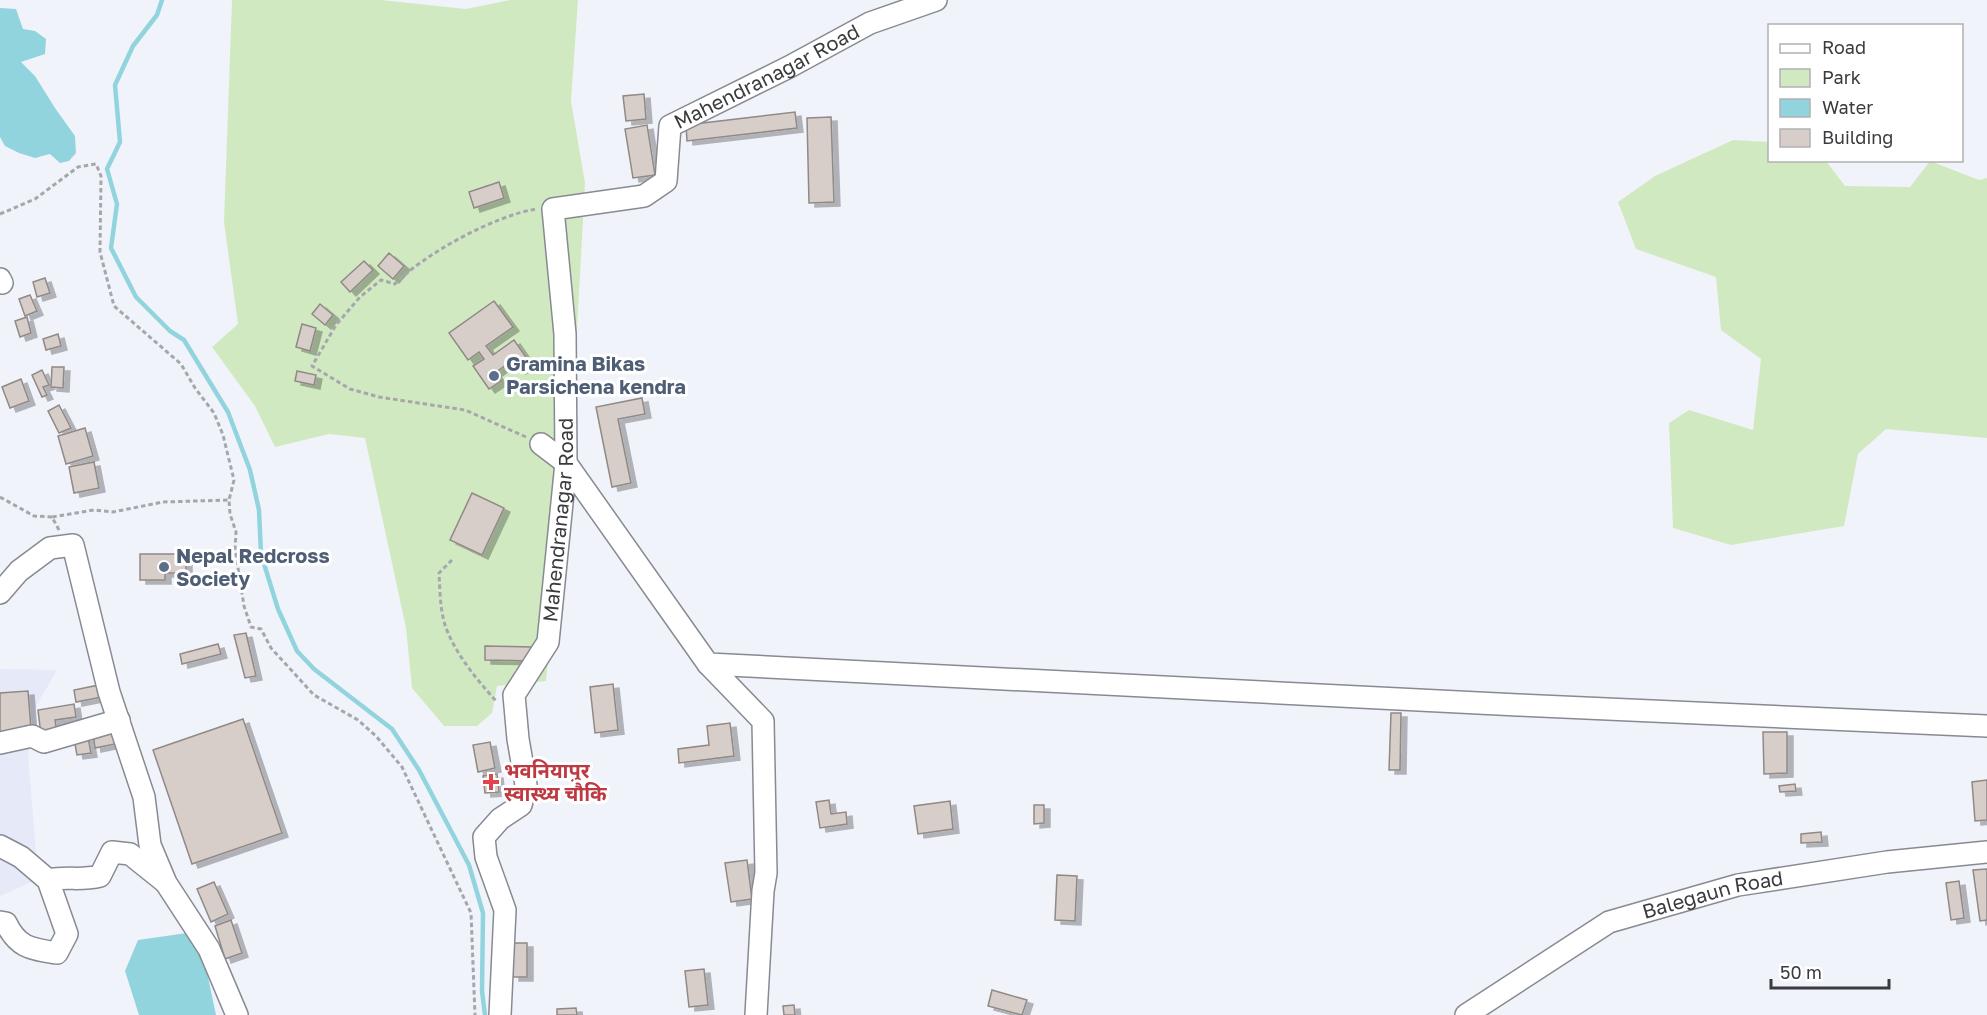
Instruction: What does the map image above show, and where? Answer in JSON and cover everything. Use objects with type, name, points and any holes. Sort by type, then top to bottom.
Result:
[{"type":"street","name":"Mahendranagar Road","points":[[500,1015],[505,910],[486,857],[484,837],[500,819],[521,805],[526,785],[514,695],[548,642],[566,463],[565,334],[553,209],[644,196],[666,182],[669,126],[870,23],[936,0]]},
{"type":"street","points":[[541,444],[566,463],[708,664],[763,721],[766,873],[756,1015]]},
{"type":"street","points":[[0,593],[19,571],[50,549],[73,544],[107,682],[144,797],[150,845],[166,883],[209,949],[237,1015]]},
{"type":"street","points":[[708,664],[1987,726]]},
{"type":"street","points":[[0,743],[32,736],[44,742],[119,720]]},
{"type":"street","points":[[0,846],[21,857],[48,879],[67,934],[57,953],[33,949],[13,938],[6,923],[0,922]]},
{"type":"street","points":[[48,879],[67,876],[81,880],[99,876],[111,852],[130,854],[166,883]]},
{"type":"street","name":"Balegaun Road","points":[[1466,1015],[1609,922],[1738,885],[1887,862],[1987,852]]},
{"type":"path","points":[[0,214],[35,199],[78,167],[96,164],[101,176],[100,252],[114,306],[181,364],[214,413],[223,435],[234,480],[229,500],[230,514],[236,532],[236,549],[244,606],[250,627],[261,629],[271,648],[314,695],[358,720],[376,736],[402,767],[471,913],[475,1015]]},
{"type":"path","points":[[541,444],[465,410],[379,397],[350,389],[312,366],[336,325],[360,297],[381,280],[395,284],[408,270],[464,237],[521,212],[553,209]]},
{"type":"path","points":[[0,497],[34,516],[52,518],[94,510],[113,512],[164,502],[229,500]]},
{"type":"path","points":[[50,549],[61,541],[59,530],[52,518]]},
{"type":"path","points":[[452,560],[439,573],[440,601],[446,628],[463,660],[483,686],[516,719]]},
{"type":"shaded area","points":[[0,669],[57,670],[35,708],[36,732],[28,754],[38,879],[0,896]]},
{"type":"green space","points":[[232,0],[381,0],[466,9],[510,0],[578,0],[571,101],[585,183],[572,422],[546,681],[497,686],[492,713],[477,726],[444,726],[412,688],[406,628],[365,438],[329,434],[275,447],[255,406],[212,347],[238,324],[224,222]]},
{"type":"green space","points":[[1733,140],[1768,142],[1768,162],[1827,162],[1845,186],[1910,187],[1929,162],[1979,180],[1987,178],[1987,438],[1886,429],[1858,454],[1844,526],[1731,545],[1673,528],[1669,423],[1689,410],[1753,430],[1761,359],[1721,330],[1716,277],[1636,249],[1618,202],[1655,176]]},
{"type":"water","points":[[0,8],[16,9],[23,29],[35,31],[46,39],[45,54],[21,62],[35,76],[75,136],[76,153],[69,161],[60,163],[50,154],[35,158],[19,153],[5,146],[0,137]]},
{"type":"water","points":[[187,933],[202,949],[216,1015],[139,1015],[125,971],[138,940]]},
{"type":"building","points":[[644,94],[646,119],[626,121],[623,96]]},
{"type":"building","points":[[795,112],[797,128],[687,141],[686,125]]},
{"type":"building","points":[[831,117],[834,202],[809,203],[807,118]]},
{"type":"building","points":[[647,125],[655,175],[633,178],[625,129]]},
{"type":"building","points":[[499,182],[504,198],[474,208],[469,192]]},
{"type":"building","points":[[389,253],[404,266],[393,279],[378,266]]},
{"type":"building","points":[[364,261],[373,270],[350,292],[341,282]]},
{"type":"building","points":[[45,278],[50,293],[37,297],[33,282]]},
{"type":"building","points":[[30,295],[37,311],[25,316],[19,299]]},
{"type":"building","points":[[494,301],[513,327],[486,346],[493,355],[514,340],[530,363],[520,370],[513,360],[495,373],[501,381],[489,389],[473,366],[484,359],[479,352],[468,360],[449,333]]},
{"type":"building","points":[[320,304],[333,315],[325,325],[312,314]]},
{"type":"building","points":[[27,317],[31,333],[20,337],[15,321]]},
{"type":"building","points":[[302,324],[316,328],[310,351],[296,347]]},
{"type":"building","points":[[58,334],[61,346],[46,350],[43,339]]},
{"type":"building","points":[[52,367],[64,367],[63,388],[51,387]]},
{"type":"building","points":[[42,370],[49,385],[43,387],[47,395],[42,397],[32,375]]},
{"type":"building","points":[[297,371],[316,375],[314,385],[295,381]]},
{"type":"building","points":[[21,379],[29,401],[10,408],[2,387]]},
{"type":"building","points":[[642,398],[645,414],[618,419],[631,483],[612,487],[596,407]]},
{"type":"building","points":[[59,405],[71,428],[59,433],[48,411]]},
{"type":"building","points":[[85,428],[93,456],[66,464],[58,436]]},
{"type":"building","points":[[94,462],[99,488],[74,493],[69,467]]},
{"type":"building","points":[[472,493],[504,508],[482,555],[450,540]]},
{"type":"building","points":[[140,554],[186,554],[186,573],[165,573],[165,580],[140,580]]},
{"type":"building","points":[[246,633],[256,676],[245,678],[234,635]]},
{"type":"building","points":[[218,644],[221,654],[182,664],[180,654]]},
{"type":"building","points":[[485,646],[531,647],[531,661],[485,660]]},
{"type":"building","points":[[613,684],[618,730],[595,733],[590,687]]},
{"type":"building","points":[[99,685],[102,697],[76,702],[74,690]]},
{"type":"building","points":[[28,691],[31,729],[0,732],[0,693]]},
{"type":"building","points":[[74,704],[76,717],[55,720],[57,733],[41,735],[38,710]]},
{"type":"building","points":[[1391,713],[1401,713],[1400,770],[1389,770]]},
{"type":"building","points":[[243,719],[282,833],[192,864],[153,750]]},
{"type":"building","points":[[730,723],[734,756],[679,763],[678,749],[709,745],[707,726]]},
{"type":"building","points":[[113,730],[115,744],[95,748],[93,734]]},
{"type":"building","points":[[1763,732],[1787,732],[1787,773],[1764,774]]},
{"type":"building","points":[[88,737],[91,753],[77,755],[74,739]]},
{"type":"building","points":[[490,742],[495,768],[478,772],[473,745]]},
{"type":"building","points":[[497,774],[499,792],[485,793],[483,776]]},
{"type":"building","points":[[1987,780],[1987,820],[1975,821],[1972,782]]},
{"type":"building","points":[[1795,784],[1796,791],[1780,792],[1779,786]]},
{"type":"building","points":[[829,800],[831,814],[846,812],[847,824],[820,828],[816,802]]},
{"type":"building","points":[[950,801],[953,829],[918,834],[914,806]]},
{"type":"building","points":[[1034,805],[1044,805],[1044,823],[1034,824]]},
{"type":"building","points":[[1821,832],[1822,842],[1801,843],[1801,834]]},
{"type":"building","points":[[747,860],[752,899],[731,902],[725,863]]},
{"type":"building","points":[[1987,869],[1987,920],[1980,921],[1973,870]]},
{"type":"building","points":[[1057,875],[1077,876],[1075,921],[1055,920]]},
{"type":"building","points":[[1959,881],[1964,918],[1951,920],[1946,883]]},
{"type":"building","points":[[214,882],[228,914],[211,922],[197,889]]},
{"type":"building","points":[[231,920],[242,953],[225,959],[215,926]]},
{"type":"building","points":[[513,943],[527,943],[527,977],[513,977]]},
{"type":"building","points":[[704,969],[708,1005],[689,1007],[685,971]]},
{"type":"building","points":[[992,990],[1027,1000],[1022,1015],[988,1006]]},
{"type":"building","points":[[794,1005],[795,1015],[784,1015],[783,1006]]},
{"type":"building","points":[[576,1008],[577,1015],[557,1015],[557,1009]]},
{"type":"waterway","points":[[162,0],[157,15],[133,46],[115,85],[120,142],[107,169],[117,204],[111,248],[136,297],[170,331],[184,340],[228,412],[250,470],[259,510],[261,554],[278,609],[297,651],[314,669],[392,729],[419,770],[469,865],[483,913],[482,991],[485,1015]]},
{"type":"place","name":"Gramina Bikas Parsichena kendra","points":[[494,376]]},
{"type":"place","name":"Nepal Redcross Society","points":[[164,567]]},
{"type":"place","name":"भवनियापुर स्वास्थ्य चाैकि","points":[[491,782]]}]
